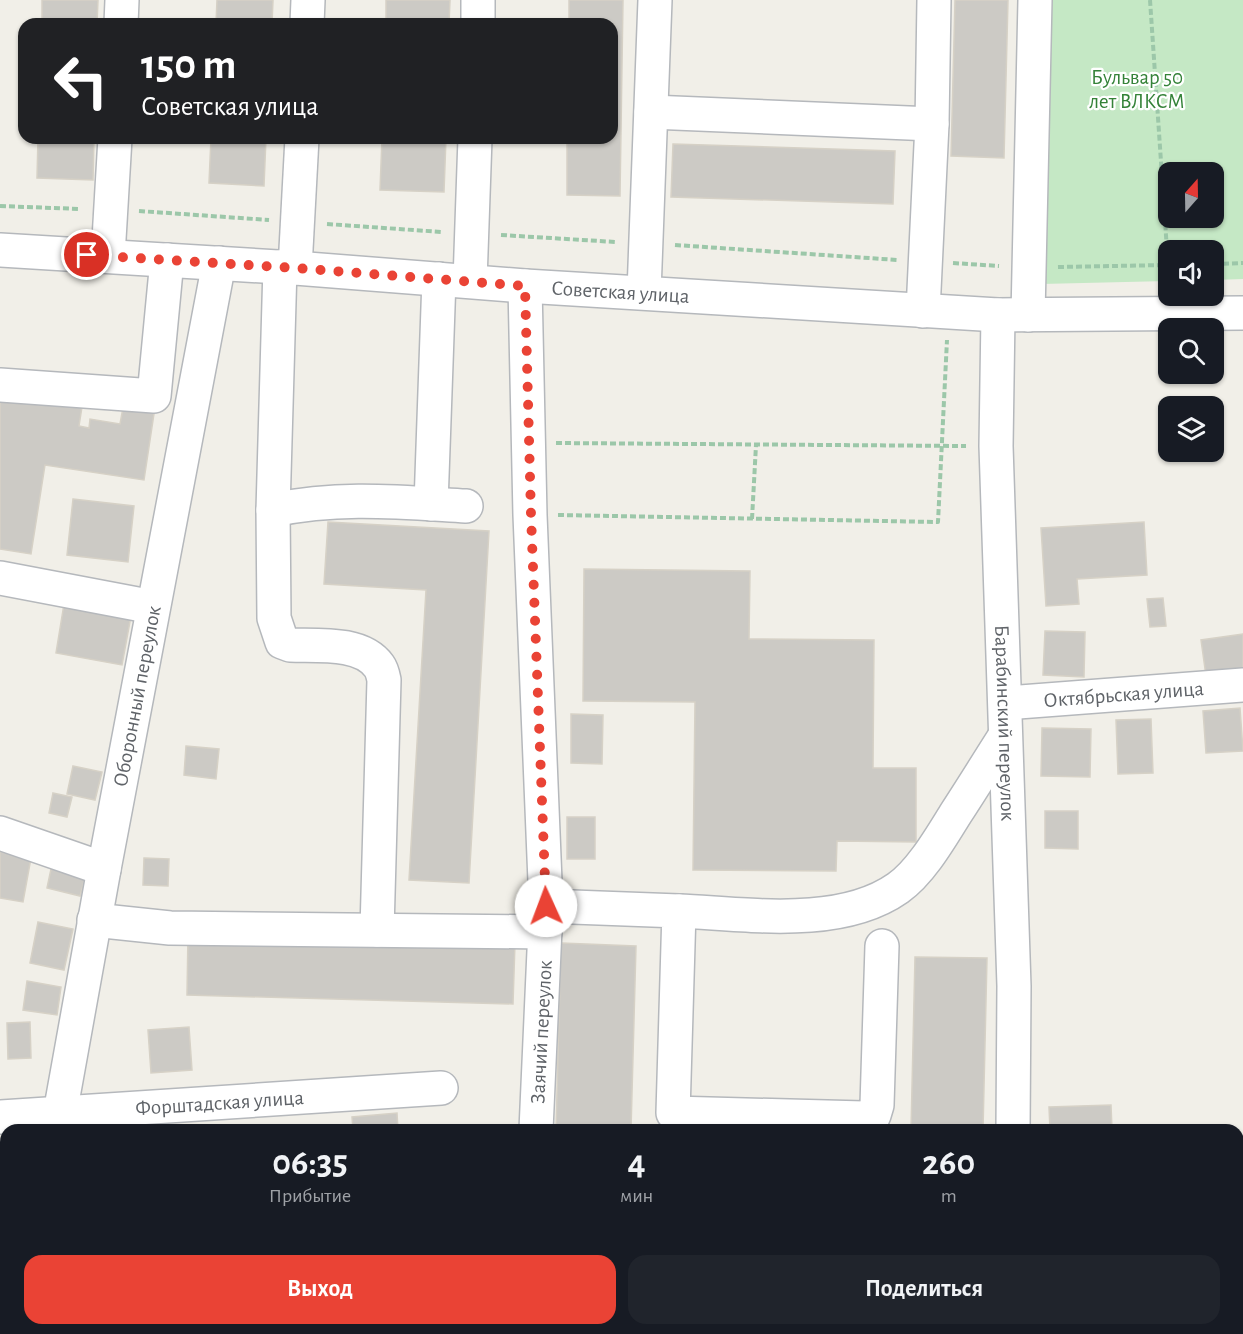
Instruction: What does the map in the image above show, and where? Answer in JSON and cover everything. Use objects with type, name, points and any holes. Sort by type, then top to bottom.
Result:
[{"type":"street","points":[[121,18],[122,0]]},
{"type":"street","points":[[307,18],[308,0]]},
{"type":"street","points":[[478,0],[478,18]]},
{"type":"street","points":[[644,292],[655,0]]},
{"type":"street","points":[[923,311],[932,124],[934,0]]},
{"type":"street","name":"Барабинский переулок","points":[[1013,1124],[1014,986],[996,446],[1013,315],[1035,0]]},
{"type":"street","points":[[651,112],[932,124]]},
{"type":"street","points":[[108,256],[115,144]]},
{"type":"street","points":[[301,144],[288,267],[273,510],[274,618],[282,642],[290,645],[347,648],[360,652],[380,667],[384,680],[377,930]]},
{"type":"street","points":[[431,504],[455,280],[474,144]]},
{"type":"street","name":"Советская улица","points":[[0,250],[288,267],[525,286],[923,311],[1013,315],[1243,313]]},
{"type":"street","points":[[0,385],[154,396],[167,260]]},
{"type":"street","name":"Оборонный переулок","points":[[58,1122],[94,920],[219,263]]},
{"type":"street","name":"Заячий переулок","points":[[525,286],[546,919],[536,1124]]},
{"type":"street","points":[[273,510],[299,504],[352,500],[466,506]]},
{"type":"street","points":[[0,578],[153,608]]},
{"type":"street","name":"Октябрьская улица","points":[[1006,703],[1243,685]]},
{"type":"street","points":[[94,920],[170,928],[377,930],[679,911],[801,916],[838,912],[865,904],[898,888],[932,851],[1005,736]]},
{"type":"street","points":[[0,833],[104,869]]},
{"type":"street","points":[[679,911],[672,1121],[864,1118],[874,1115],[877,1105],[882,946]]},
{"type":"street","name":"Форштадская улица","points":[[0,1117],[58,1122],[441,1088]]},
{"type":"path","points":[[1150,0],[1166,240]]},
{"type":"path","points":[[1224,264],[1243,263]]},
{"type":"path","points":[[531,515],[938,522],[947,340]]},
{"type":"path","points":[[529,443],[996,446]]},
{"type":"path","points":[[752,519],[756,445]]},
{"type":"green space","name":"Бульвар 50 лет ВЛКСМ","points":[[1051,0],[1243,0],[1243,279],[1224,280],[1224,240],[1158,240],[1158,281],[1041,284]]},
{"type":"building","points":[[42,0],[98,0],[97,18],[42,18]]},
{"type":"building","points":[[217,0],[273,0],[272,18],[216,18]]},
{"type":"building","points":[[386,0],[450,0],[449,18],[386,18]]},
{"type":"building","points":[[569,0],[623,0],[620,196],[567,195],[567,144],[618,144],[618,18],[569,18]]},
{"type":"building","points":[[955,0],[1008,0],[1004,158],[951,156]]},
{"type":"building","points":[[38,144],[94,144],[93,180],[37,178]]},
{"type":"building","points":[[211,144],[266,144],[264,186],[209,183]]},
{"type":"building","points":[[382,144],[446,144],[444,192],[380,190]]},
{"type":"building","points":[[673,144],[895,151],[893,204],[671,197]]},
{"type":"building","points":[[0,395],[82,407],[79,426],[89,428],[90,419],[120,424],[124,402],[155,407],[144,480],[45,465],[31,554],[0,549]]},
{"type":"building","points":[[73,499],[134,506],[128,562],[67,555]]},
{"type":"building","points":[[328,522],[489,531],[469,883],[409,880],[426,590],[324,584]]},
{"type":"building","points":[[1144,522],[1147,575],[1077,579],[1079,604],[1046,606],[1041,528]]},
{"type":"building","points":[[584,569],[750,571],[749,639],[874,640],[873,768],[916,768],[916,842],[837,841],[836,871],[693,870],[695,702],[583,701]]},
{"type":"building","points":[[1163,598],[1166,626],[1150,627],[1147,599]]},
{"type":"building","points":[[64,604],[131,616],[122,665],[56,653]]},
{"type":"building","points":[[1045,631],[1085,632],[1084,677],[1043,675]]},
{"type":"building","points":[[1243,634],[1243,672],[1206,676],[1201,640]]},
{"type":"building","points":[[1240,708],[1243,751],[1206,753],[1203,711]]},
{"type":"building","points":[[571,714],[603,715],[602,764],[571,763]]},
{"type":"building","points":[[1151,719],[1153,773],[1118,774],[1116,720]]},
{"type":"building","points":[[1042,728],[1091,729],[1090,777],[1041,776]]},
{"type":"building","points":[[186,746],[219,749],[216,779],[184,775]]},
{"type":"building","points":[[73,766],[102,772],[95,800],[67,794]]},
{"type":"building","points":[[53,793],[72,797],[67,817],[49,813]]},
{"type":"building","points":[[1045,811],[1078,811],[1078,849],[1045,848]]},
{"type":"building","points":[[567,817],[595,817],[595,859],[567,859]]},
{"type":"building","points":[[0,852],[31,858],[23,902],[0,898]]},
{"type":"building","points":[[144,858],[169,859],[168,886],[143,885]]},
{"type":"building","points":[[51,869],[85,878],[80,896],[47,888]]},
{"type":"building","points":[[38,922],[73,929],[64,970],[30,963]]},
{"type":"building","points":[[188,934],[515,943],[513,1004],[187,995]]},
{"type":"building","points":[[561,943],[636,946],[631,1124],[556,1124]]},
{"type":"building","points":[[915,957],[987,958],[983,1124],[911,1124]]},
{"type":"building","points":[[27,981],[61,987],[57,1015],[23,1010]]},
{"type":"building","points":[[30,1022],[31,1058],[8,1059],[7,1023]]},
{"type":"building","points":[[189,1027],[192,1070],[151,1073],[148,1030]]},
{"type":"building","points":[[1111,1105],[1112,1124],[1050,1124],[1049,1107]]},
{"type":"building","points":[[397,1113],[398,1124],[353,1124],[352,1117]]},
{"type":"route","points":[[87,255],[525,286],[546,906]]}]
